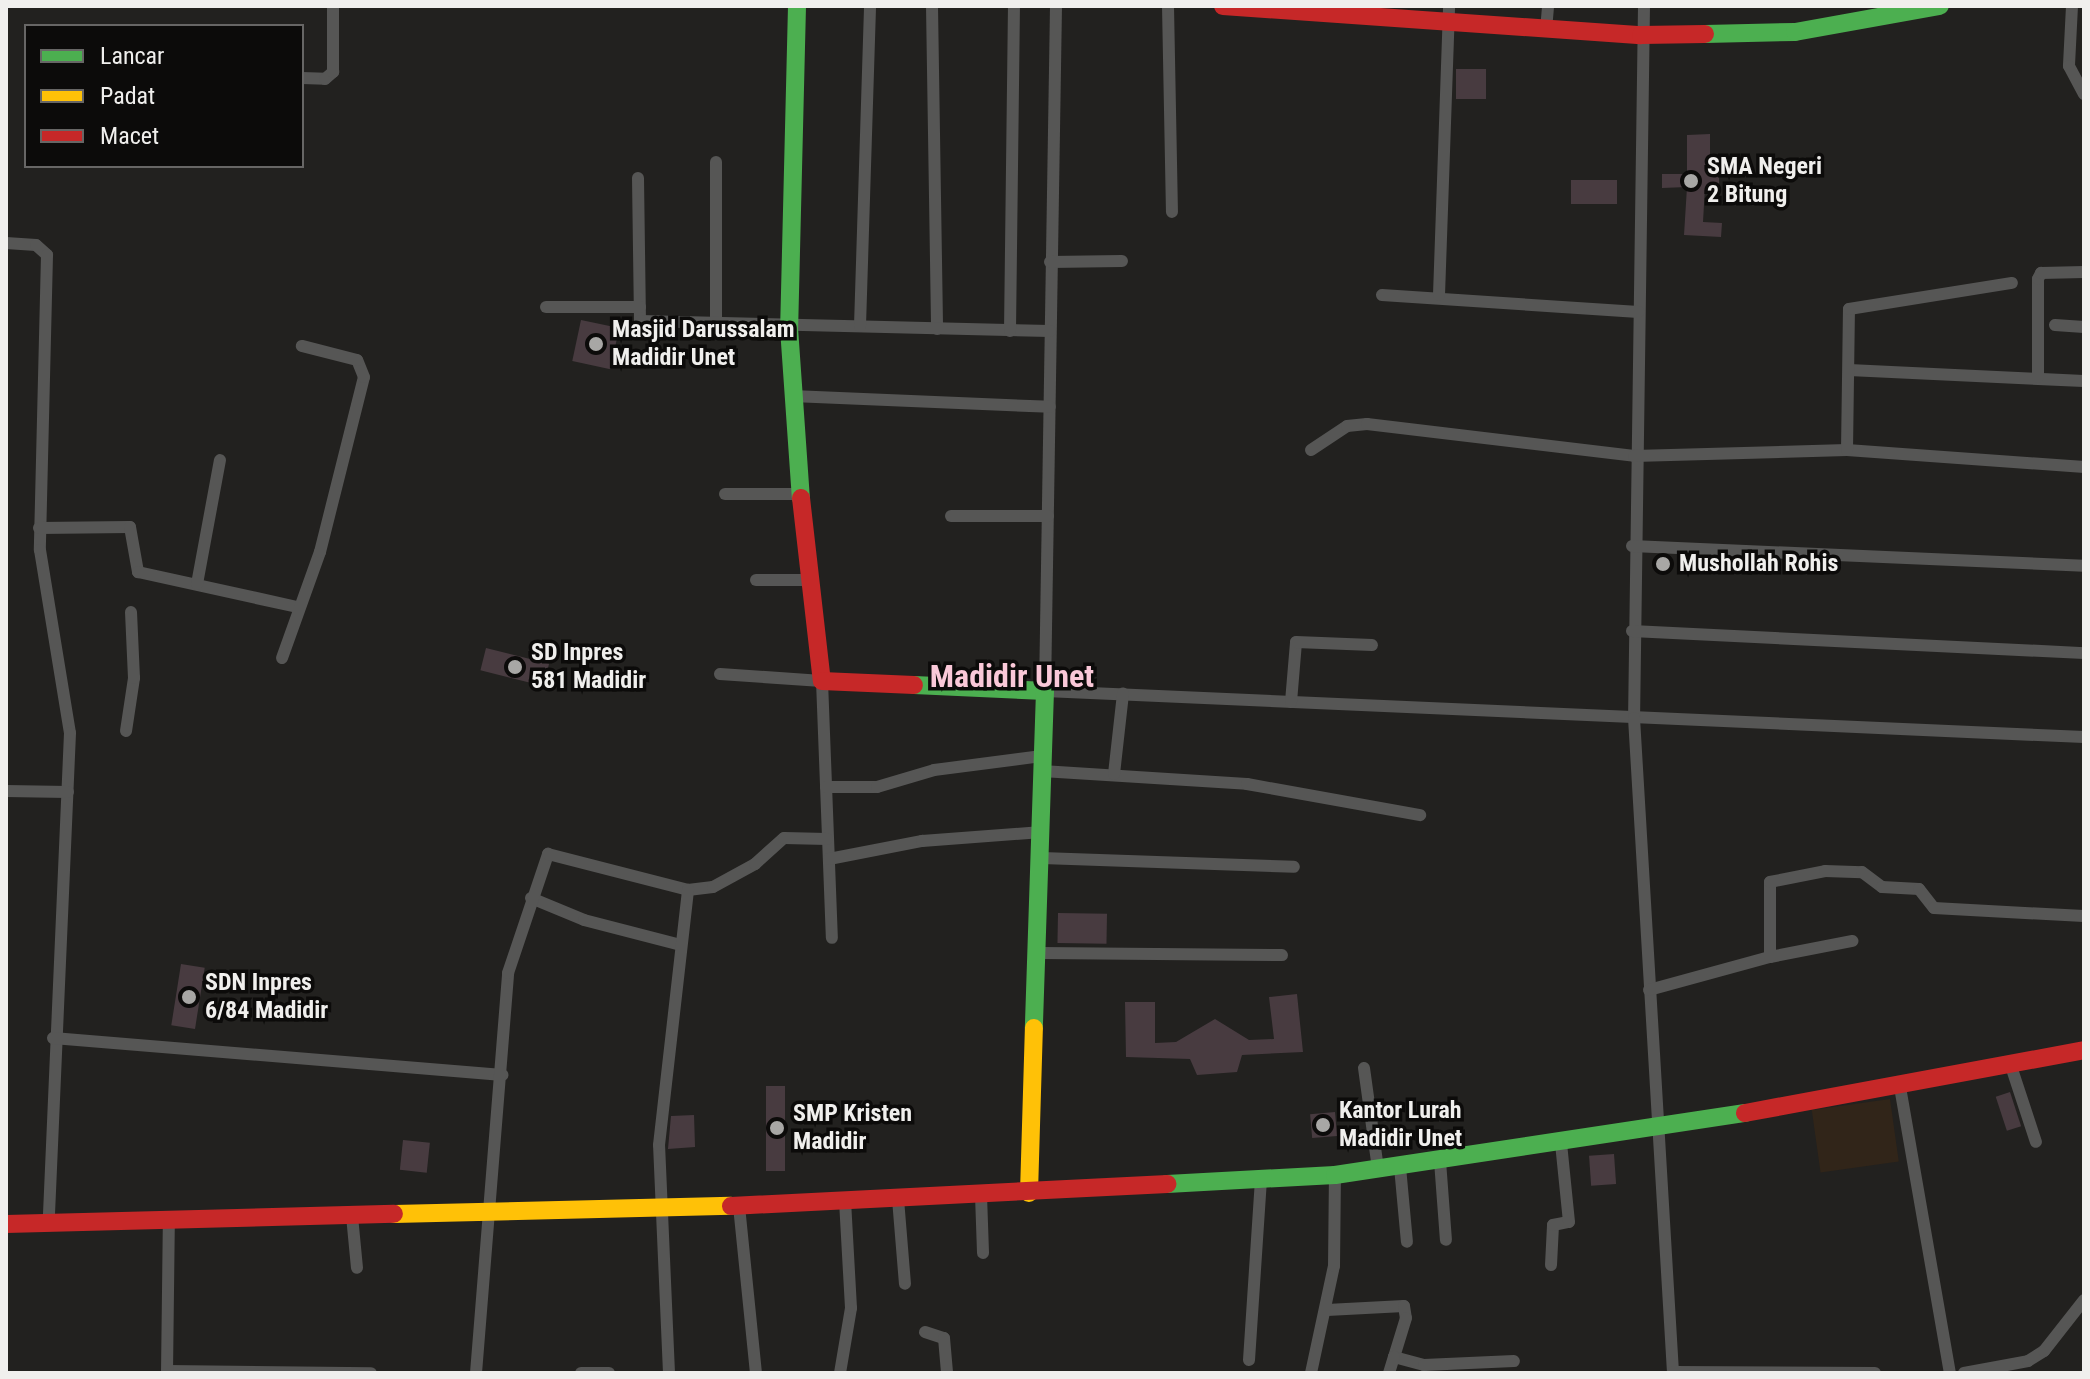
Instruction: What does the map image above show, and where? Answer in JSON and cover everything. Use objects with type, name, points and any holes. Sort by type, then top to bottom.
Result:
[{"type":"main road","points":[[797,6],[789,328],[800,494],[822,681],[1045,691],[1040,953],[1029,1193]]},
{"type":"main road","points":[[1223,6],[1449,15],[1546,30],[1641,35],[1795,32],[1940,6]]},
{"type":"main road","points":[[6,1224],[661,1209],[1029,1193],[1335,1175],[1658,1129],[1900,1087],[2084,1050]]},
{"type":"street","points":[[304,78],[325,79],[333,72],[333,6]]},
{"type":"street","points":[[860,326],[870,6]]},
{"type":"street","points":[[932,6],[937,329]]},
{"type":"street","points":[[1010,331],[1014,6]]},
{"type":"street","points":[[1056,6],[1045,691],[2084,737]]},
{"type":"street","points":[[1168,6],[1172,212]]},
{"type":"street","points":[[1546,30],[1548,6]]},
{"type":"street","points":[[1644,6],[1641,35],[1632,631],[1649,990],[1673,1372],[1875,1373]]},
{"type":"street","points":[[2073,6],[2069,66],[2084,94]]},
{"type":"street","points":[[1439,295],[1449,15]]},
{"type":"street","points":[[716,162],[716,323]]},
{"type":"street","points":[[638,178],[640,321],[789,328],[860,326],[1050,331]]},
{"type":"street","points":[[6,243],[36,245],[47,255],[39,528],[69,717],[68,792],[53,1038],[49,1223]]},
{"type":"street","points":[[1050,262],[1122,261]]},
{"type":"street","points":[[2038,377],[2038,279],[2041,273],[2084,272]]},
{"type":"street","points":[[1847,450],[1849,309],[2012,283]]},
{"type":"street","points":[[1382,295],[1439,295],[1638,312]]},
{"type":"street","points":[[546,307],[640,307]]},
{"type":"street","points":[[2055,325],[2084,327]]},
{"type":"street","points":[[282,658],[297,607],[324,539],[364,377],[357,360],[302,346]]},
{"type":"street","points":[[1849,370],[2084,381]]},
{"type":"street","points":[[792,396],[1050,407]]},
{"type":"street","points":[[1311,450],[1347,426],[1367,424],[1634,456],[1847,450],[2084,467]]},
{"type":"street","points":[[197,584],[220,460]]},
{"type":"street","points":[[725,494],[800,494]]},
{"type":"street","points":[[951,516],[1048,516]]},
{"type":"street","points":[[39,528],[130,527],[136,571],[297,607]]},
{"type":"street","points":[[1632,546],[2084,566]]},
{"type":"street","points":[[756,580],[810,580]]},
{"type":"street","points":[[126,731],[134,678],[131,612]]},
{"type":"street","points":[[1632,631],[2084,653]]},
{"type":"street","points":[[1291,702],[1296,642],[1372,645]]},
{"type":"street","points":[[720,674],[822,681],[832,938]]},
{"type":"street","points":[[1114,774],[1123,694]]},
{"type":"street","points":[[826,787],[877,787],[934,770],[1042,764],[1114,774],[1337,795],[1420,815]]},
{"type":"street","points":[[6,791],[68,792]]},
{"type":"street","points":[[829,859],[922,841],[1042,832]]},
{"type":"street","points":[[476,1373],[508,973],[548,854],[688,890],[713,887],[784,838],[827,839]]},
{"type":"street","points":[[1042,858],[1294,867]]},
{"type":"street","points":[[1770,957],[1770,882],[1825,871],[1862,872],[1882,887],[1919,889],[1934,908],[2084,916]]},
{"type":"street","points":[[669,1373],[661,1209],[662,1099],[688,890]]},
{"type":"street","points":[[531,898],[584,920],[681,945]]},
{"type":"street","points":[[1649,990],[1770,957],[1852,941]]},
{"type":"street","points":[[1040,953],[1282,955]]},
{"type":"street","points":[[53,1038],[502,1075]]},
{"type":"street","points":[[2010,1063],[2036,1142]]},
{"type":"street","points":[[1364,1068],[1378,1169]]},
{"type":"street","points":[[1900,1087],[1950,1373]]},
{"type":"street","points":[[1551,1265],[1553,1225],[1569,1222],[1561,1143]]},
{"type":"street","points":[[1440,1161],[1446,1240]]},
{"type":"street","points":[[1400,1167],[1407,1242]]},
{"type":"street","points":[[1311,1373],[1327,1310],[1335,1175]]},
{"type":"street","points":[[1249,1360],[1261,1180]]},
{"type":"street","points":[[981,1195],[983,1253]]},
{"type":"street","points":[[898,1199],[905,1284]]},
{"type":"street","points":[[840,1373],[851,1308],[845,1202]]},
{"type":"street","points":[[739,1206],[756,1373]]},
{"type":"street","points":[[352,1216],[357,1268]]},
{"type":"street","points":[[169,1219],[167,1372],[371,1373]]},
{"type":"street","points":[[1964,1373],[2028,1361],[2044,1351],[2084,1300]]},
{"type":"street","points":[[1327,1310],[1404,1306],[1406,1318],[1389,1373]]},
{"type":"street","points":[[925,1332],[944,1338],[947,1373]]},
{"type":"street","points":[[1394,1357],[1424,1365],[1514,1361]]},
{"type":"street","points":[[581,1373],[609,1373]]},
{"type":"shaded area","points":[[1890,1099],[1899,1161],[1821,1172],[1812,1110]]},
{"type":"building","points":[[1456,69],[1486,69],[1486,99],[1456,99]]},
{"type":"building","name":"SMA Negeri 2 Bitung","points":[[1710,134],[1710,174],[1719,174],[1719,187],[1705,187],[1703,222],[1722,223],[1721,237],[1684,235],[1687,187],[1662,188],[1662,174],[1687,174],[1687,135]]},
{"type":"building","points":[[1571,180],[1617,180],[1617,204],[1571,204]]},
{"type":"building","name":"Masjid Darussalam Madidir Unet","points":[[581,320],[619,328],[610,369],[572,361]]},
{"type":"building","name":"SD Inpres 581 Madidir","points":[[486,648],[549,664],[544,686],[480,670]]},
{"type":"building","points":[[1058,913],[1107,914],[1106,944],[1057,943]]},
{"type":"building","name":"SDN Inpres 6/84 Madidir","points":[[181,964],[205,968],[195,1029],[171,1025]]},
{"type":"building","points":[[1297,994],[1303,1052],[1242,1055],[1237,1072],[1197,1075],[1190,1059],[1126,1057],[1125,1002],[1155,1002],[1155,1043],[1176,1042],[1215,1019],[1249,1040],[1274,1039],[1269,997]]},
{"type":"building","name":"SMP Kristen Madidir","points":[[766,1086],[785,1086],[785,1171],[766,1171]]},
{"type":"building","points":[[2010,1092],[2021,1126],[2007,1131],[1996,1097]]},
{"type":"building","name":"Kantor Lurah Madidir Unet","points":[[1335,1112],[1337,1136],[1312,1138],[1310,1114]]},
{"type":"building","points":[[694,1115],[695,1147],[668,1149],[671,1116]]},
{"type":"building","points":[[403,1140],[430,1143],[427,1173],[400,1170]]},
{"type":"building","points":[[1614,1154],[1616,1184],[1591,1186],[1589,1156]]},
{"type":"traffic: fast","points":[[797,6],[789,328],[801,498]]},
{"type":"traffic: fast","points":[[1705,34],[1795,32],[1940,6]]},
{"type":"traffic: fast","points":[[914,685],[1045,691],[1034,1028]]},
{"type":"traffic: fast","points":[[1167,1184],[1335,1175],[1745,1113]]},
{"type":"traffic: slow","points":[[1029,1193],[1034,1028]]},
{"type":"traffic: slow","points":[[394,1214],[731,1206]]},
{"type":"traffic: jam","points":[[1223,6],[1641,35],[1705,34]]},
{"type":"traffic: jam","points":[[801,498],[822,681],[914,685]]},
{"type":"traffic: jam","points":[[1745,1113],[2084,1050]]},
{"type":"traffic: jam","points":[[731,1206],[1167,1184]]},
{"type":"traffic: jam","points":[[6,1224],[394,1214]]},
{"type":"place","name":"SMA Negeri 2 Bitung","points":[[1691,181]]},
{"type":"place","name":"Masjid Darussalam Madidir Unet","points":[[596,344]]},
{"type":"place","name":"Mushollah Rohis","points":[[1663,564]]},
{"type":"place","name":"SD Inpres 581 Madidir","points":[[515,667]]},
{"type":"place","name":"SDN Inpres 6/84 Madidir","points":[[189,997]]},
{"type":"place","name":"Kantor Lurah Madidir Unet","points":[[1323,1125]]},
{"type":"place","name":"SMP Kristen Madidir","points":[[777,1128]]},
{"type":"district","name":"Madidir Unet","points":[[1012,676]]}]
